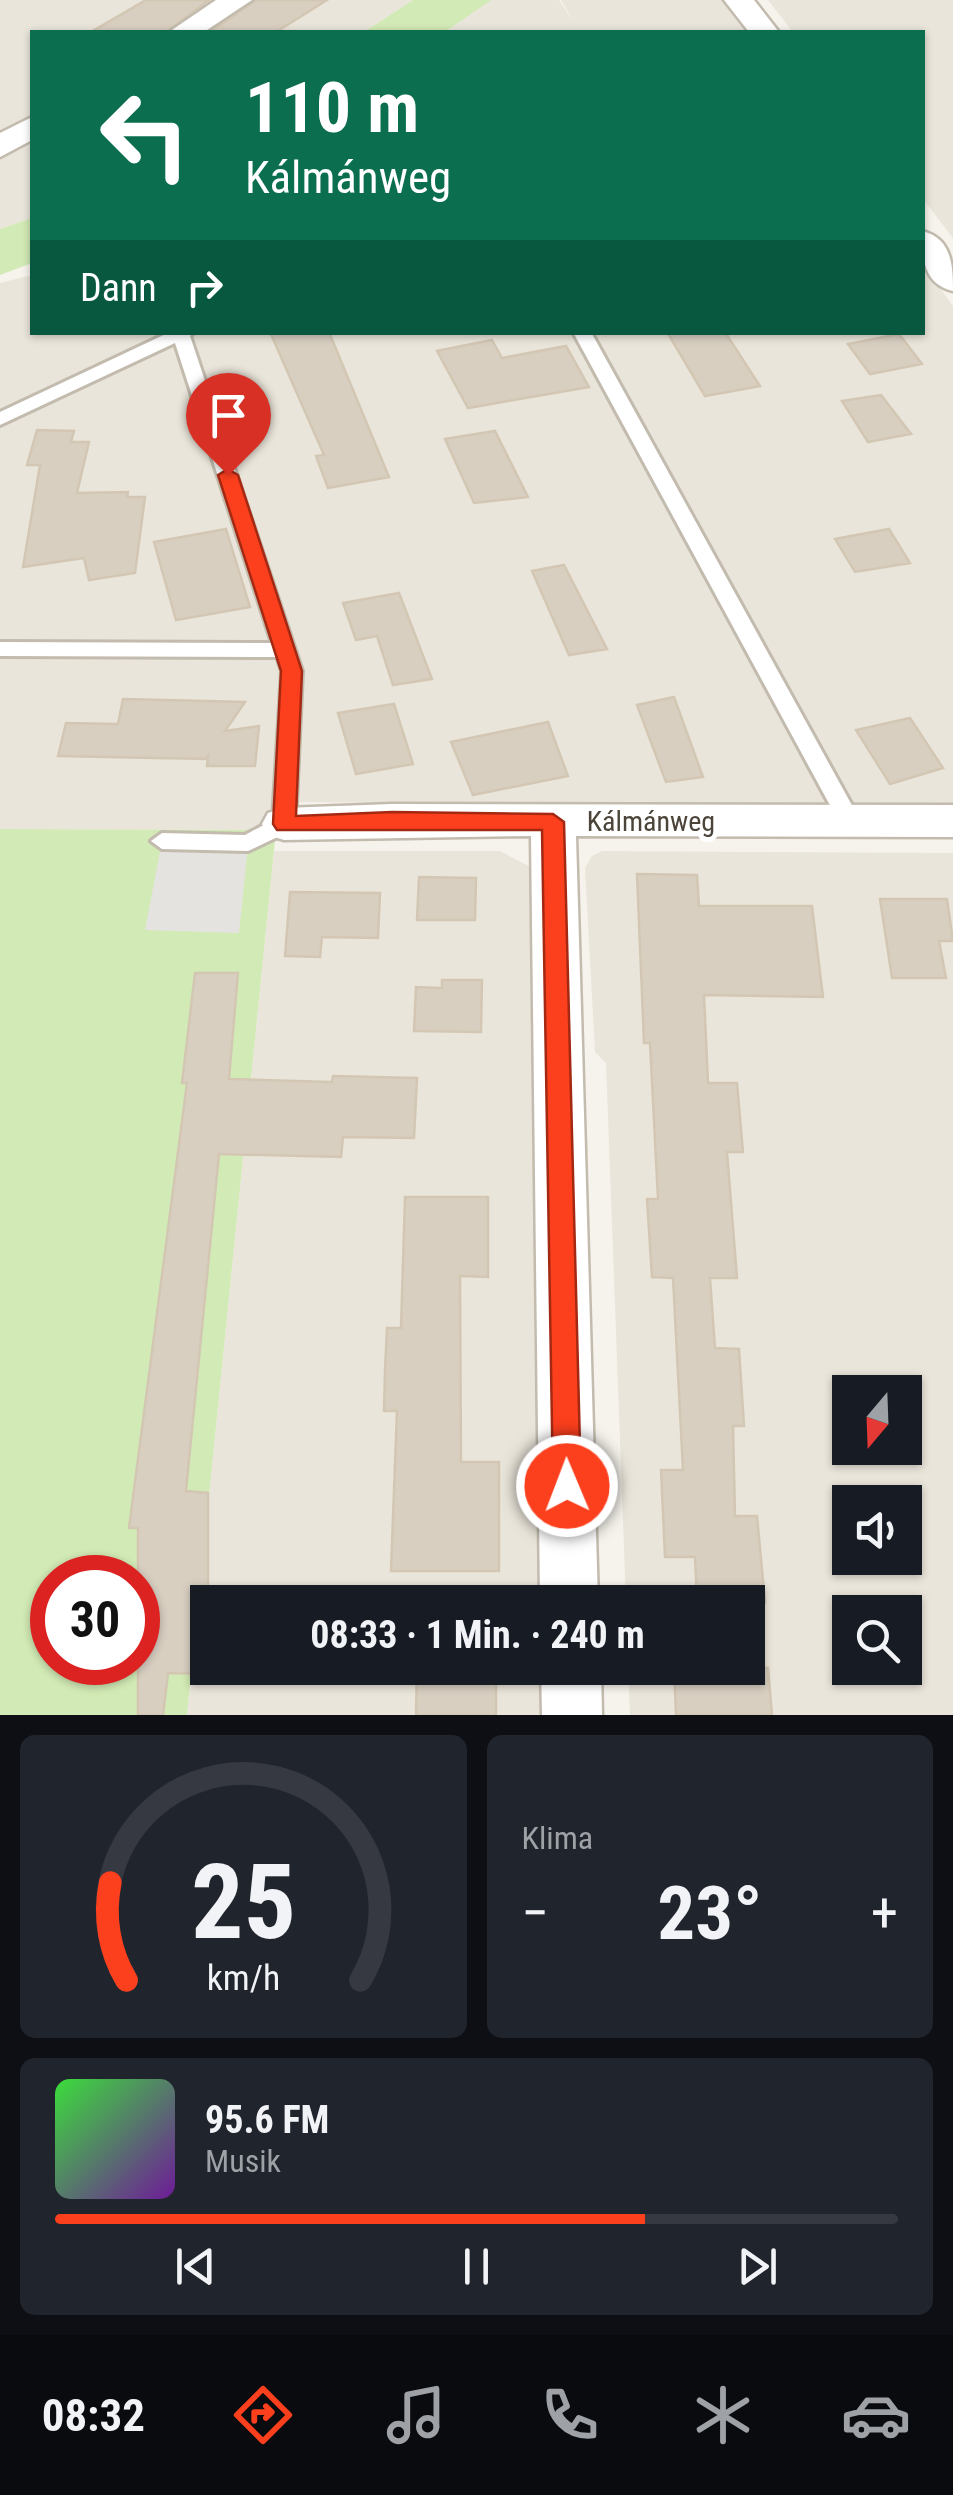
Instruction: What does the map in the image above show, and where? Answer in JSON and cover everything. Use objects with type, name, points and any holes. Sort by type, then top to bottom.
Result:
[{"type":"street","points":[[187,30],[237,0]]},
{"type":"street","points":[[739,0],[762,30]]},
{"type":"street","points":[[0,146],[30,127]]},
{"type":"street","points":[[925,245],[953,281]]},
{"type":"street","name":"Kálmánweg","points":[[284,824],[392,820],[953,822]]},
{"type":"street","points":[[553,822],[570,1585]]},
{"type":"street","points":[[571,1685],[572,1715]]},
{"type":"lane","points":[[0,419],[181,335]]},
{"type":"lane","points":[[162,840],[248,844],[284,824],[292,671],[183,335]]},
{"type":"lane","points":[[584,335],[843,809],[845,821]]},
{"type":"lane","points":[[0,649],[286,650]]},
{"type":"shaded area","points":[[0,0],[224,0],[174,30],[30,30],[30,119],[0,138]]},
{"type":"shaded area","points":[[250,0],[413,0],[367,30],[201,30]]},
{"type":"shaded area","points":[[490,0],[559,0],[573,21],[561,0],[724,0],[746,30],[448,30]]},
{"type":"shaded area","points":[[768,0],[953,0],[953,238],[925,202],[925,30],[791,30]]},
{"type":"shaded area","points":[[30,136],[30,219],[0,229],[0,155]]},
{"type":"shaded area","points":[[925,268],[953,306],[953,806],[279,802],[276,830],[0,829],[0,283],[30,276],[30,335],[925,335]]},
{"type":"shaded area","points":[[249,837],[239,933],[145,930],[162,841]]},
{"type":"shaded area","points":[[274,851],[500,851],[534,869],[542,1585],[200,1585]]},
{"type":"shaded area","points":[[602,851],[953,853],[953,1715],[630,1715],[629,1685],[765,1685],[765,1585],[625,1585],[606,1063],[595,1052],[585,868],[592,856]]},
{"type":"shaded area","points":[[190,1685],[543,1685],[543,1715],[187,1715]]},
{"type":"green space","points":[[413,0],[491,0],[448,30],[367,30]]},
{"type":"green space","points":[[30,219],[30,264],[0,275],[0,229]]},
{"type":"green space","points":[[0,829],[276,830],[200,1585],[190,1585],[187,1715],[0,1715]]},
{"type":"building","points":[[146,0],[209,0],[169,30],[94,30]]},
{"type":"building","points":[[256,0],[327,0],[279,30],[213,30]]},
{"type":"building","points":[[271,335],[330,335],[389,477],[328,488],[316,456],[324,455]]},
{"type":"building","points":[[669,335],[727,335],[760,386],[705,396]]},
{"type":"building","points":[[900,335],[922,364],[870,374],[848,344]]},
{"type":"building","points":[[492,340],[502,358],[566,346],[589,387],[468,408],[437,351]]},
{"type":"building","points":[[881,395],[911,434],[868,442],[842,401]]},
{"type":"building","points":[[37,430],[74,431],[71,442],[89,442],[77,493],[128,492],[127,497],[145,497],[135,573],[89,580],[84,558],[23,567],[40,465],[27,465]]},
{"type":"building","points":[[495,431],[528,497],[474,503],[445,439]]},
{"type":"building","points":[[226,529],[250,607],[176,620],[154,542]]},
{"type":"building","points":[[889,529],[910,563],[855,572],[835,539]]},
{"type":"building","points":[[564,565],[607,649],[569,655],[532,571]]},
{"type":"building","points":[[399,593],[432,679],[393,685],[377,636],[356,640],[343,603]]},
{"type":"building","points":[[674,697],[703,777],[666,782],[637,705]]},
{"type":"building","points":[[123,699],[245,702],[225,731],[259,726],[255,766],[207,766],[208,756],[58,756],[66,723],[118,724]]},
{"type":"building","points":[[394,704],[413,764],[356,774],[338,713]]},
{"type":"building","points":[[910,718],[943,768],[890,784],[856,730]]},
{"type":"building","points":[[548,722],[568,776],[473,795],[451,742]]},
{"type":"building","points":[[637,874],[697,875],[699,906],[812,906],[823,997],[704,995],[708,1083],[737,1083],[743,1152],[727,1152],[737,1278],[710,1278],[715,1348],[739,1349],[744,1426],[733,1426],[735,1516],[757,1516],[763,1585],[696,1585],[695,1557],[665,1557],[661,1470],[683,1470],[673,1278],[652,1277],[647,1199],[658,1199],[650,1043],[644,1043]]},
{"type":"building","points":[[419,877],[476,878],[475,920],[417,920]]},
{"type":"building","points":[[290,892],[380,893],[378,938],[322,937],[320,957],[285,956]]},
{"type":"building","points":[[880,899],[947,899],[953,941],[939,941],[946,978],[892,978]]},
{"type":"building","points":[[195,973],[238,973],[229,1079],[332,1082],[333,1076],[417,1078],[414,1138],[343,1137],[341,1157],[219,1154],[186,1491],[208,1493],[208,1585],[190,1585],[190,1674],[168,1673],[163,1715],[138,1715],[138,1685],[160,1685],[160,1555],[138,1555],[138,1528],[129,1528],[187,1083],[182,1083]]},
{"type":"building","points":[[442,980],[482,980],[481,1032],[414,1031],[416,987],[442,988]]},
{"type":"building","points":[[405,1197],[488,1197],[488,1277],[460,1276],[461,1462],[499,1462],[499,1571],[391,1571],[397,1411],[384,1411],[385,1370],[387,1328],[401,1328]]},
{"type":"building","points":[[768,1668],[772,1715],[676,1715],[675,1685],[765,1685]]},
{"type":"building","points":[[417,1685],[496,1685],[496,1715],[416,1715]]},
{"type":"route","points":[[228,475],[292,671],[284,824],[392,820],[553,822],[567,1486]]}]
